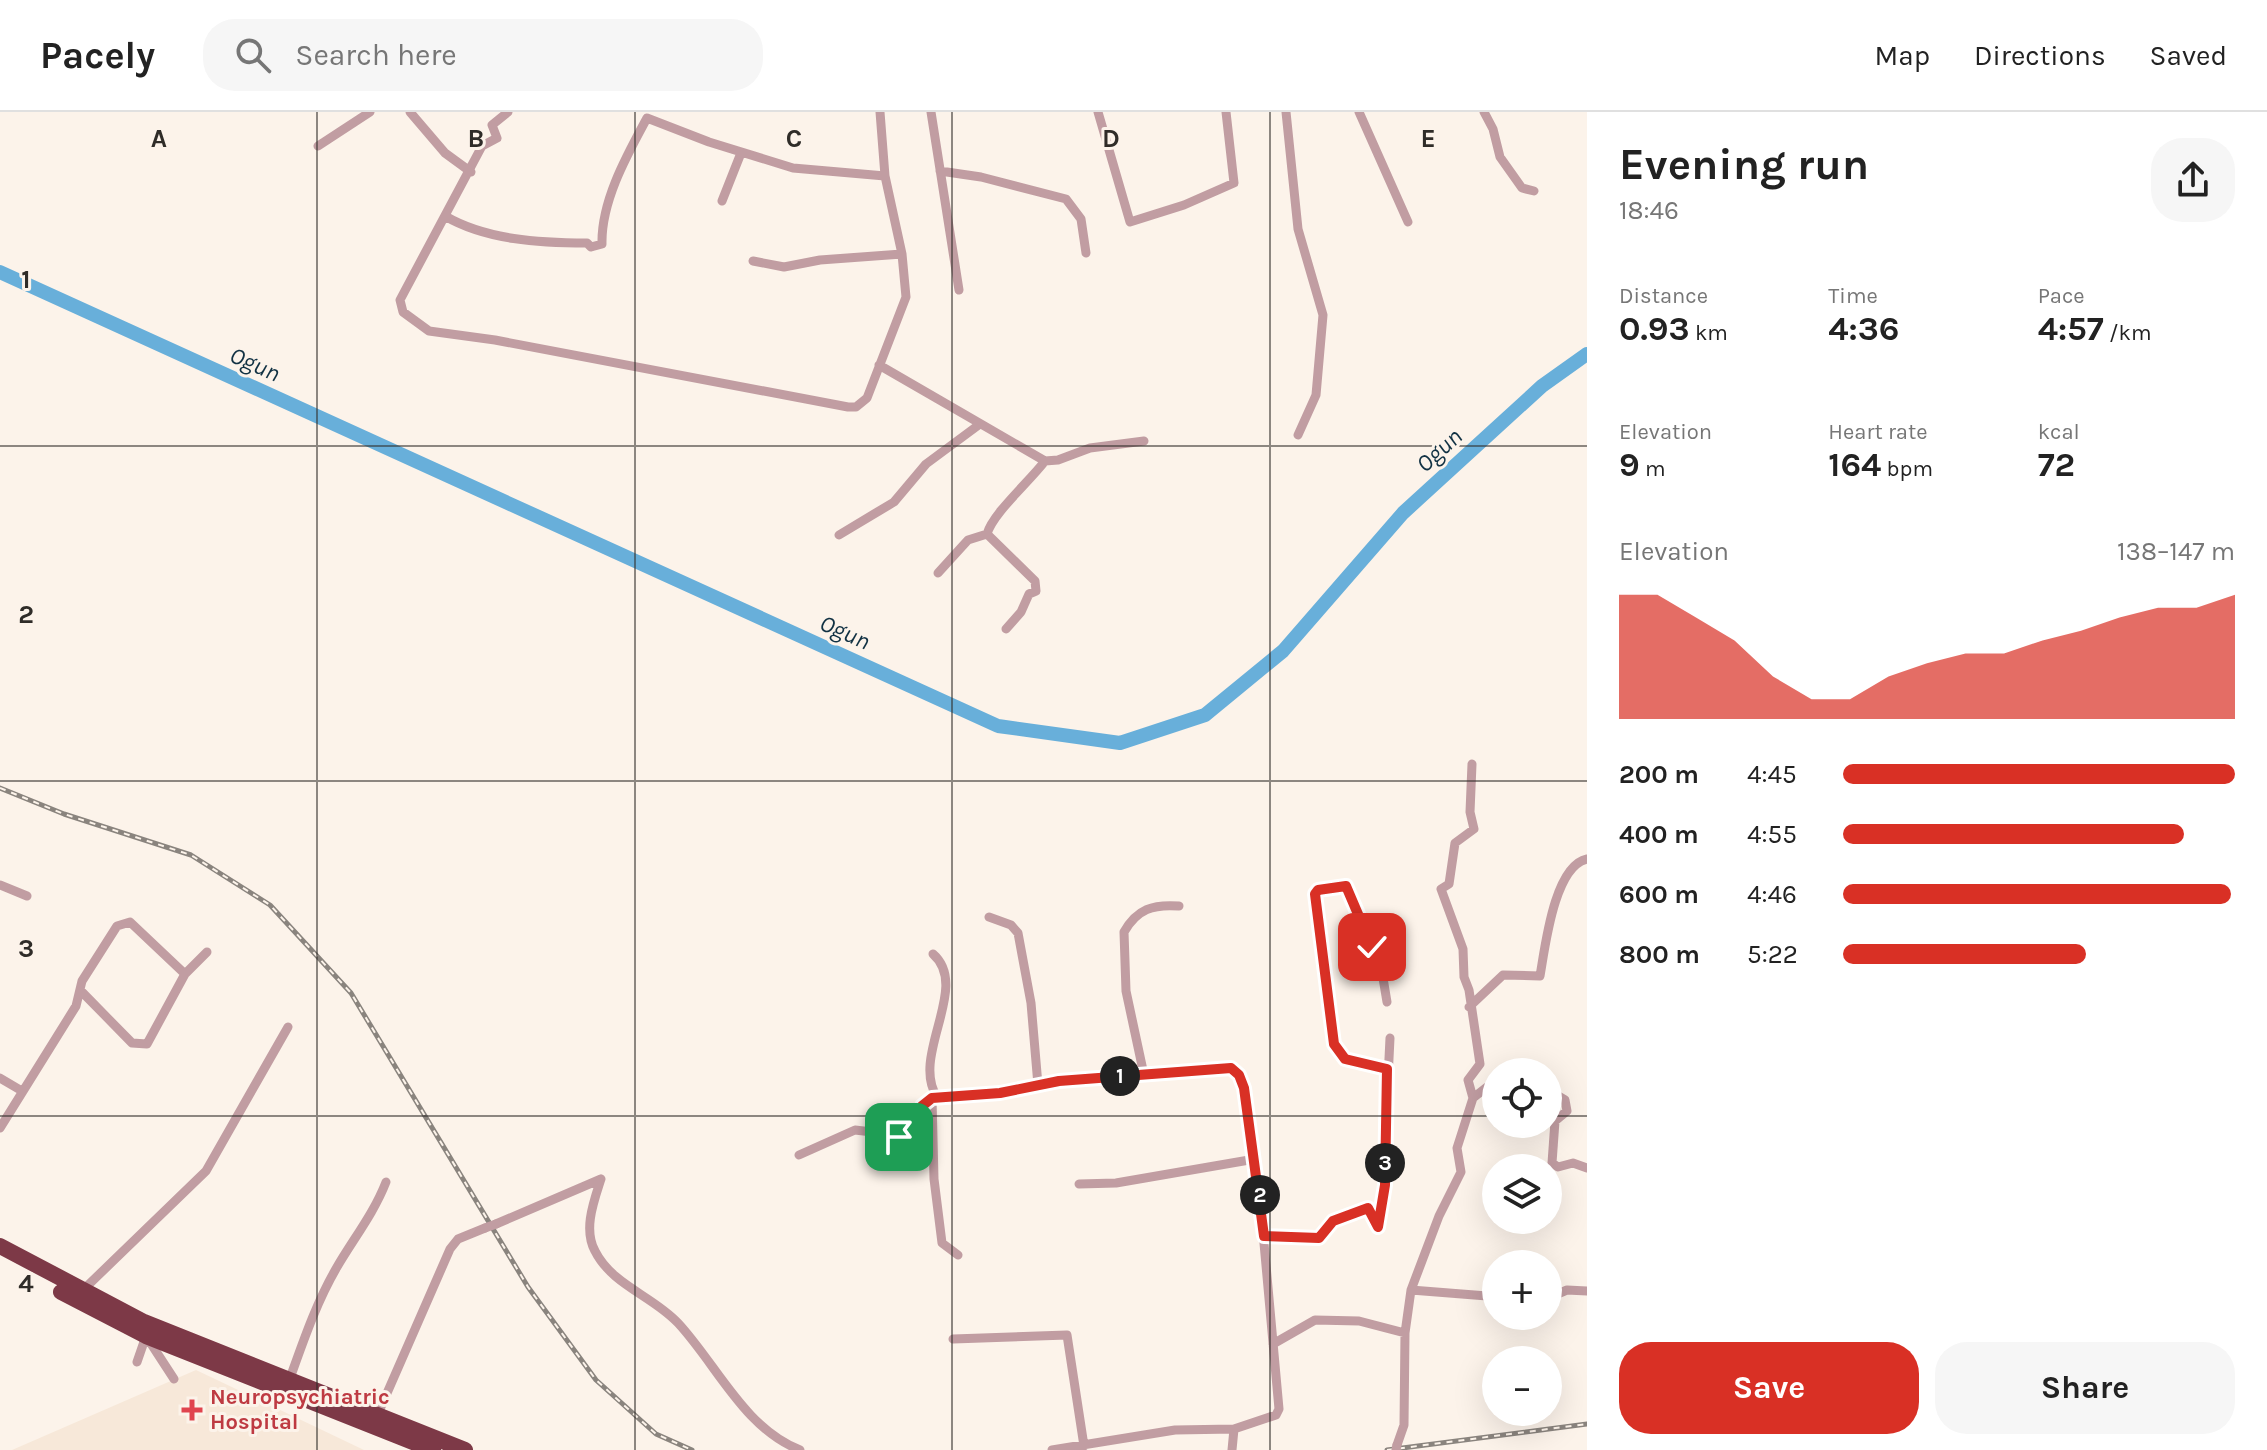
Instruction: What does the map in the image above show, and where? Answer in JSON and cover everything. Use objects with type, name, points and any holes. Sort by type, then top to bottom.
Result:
[{"type":"highway","points":[[0,1246],[144,1322],[465,1450]]},
{"type":"highway","points":[[0,1259],[146,1336],[433,1450]]},
{"type":"street","points":[[318,146],[370,112]]},
{"type":"street","points":[[410,112],[437,146],[471,172]]},
{"type":"street","points":[[508,112],[492,125],[497,138],[482,146],[471,172],[400,300],[403,312],[429,331],[593,358],[837,407],[862,404],[906,297],[902,254],[885,176],[880,112]]},
{"type":"street","points":[[931,112],[959,290]]},
{"type":"street","points":[[1098,112],[1130,222],[1184,205],[1234,183],[1226,112]]},
{"type":"street","points":[[1286,112],[1298,229],[1323,315],[1316,395],[1298,435]]},
{"type":"street","points":[[1359,112],[1408,222]]},
{"type":"street","points":[[1484,112],[1493,129],[1500,157],[1522,188],[1534,191]]},
{"type":"street","points":[[445,216],[466,228],[484,232],[587,243],[591,247],[602,244],[601,224],[644,114],[741,153],[793,168],[885,176]]},
{"type":"street","points":[[722,201],[741,153]]},
{"type":"street","points":[[940,171],[981,177],[1066,199],[1081,219],[1086,253]]},
{"type":"street","points":[[753,261],[784,267],[820,260],[902,254]]},
{"type":"street","points":[[879,365],[1045,461]]},
{"type":"street","points":[[839,535],[894,502],[926,464],[980,424]]},
{"type":"street","points":[[987,534],[990,522],[1024,489],[1045,461],[1090,448],[1144,441]]},
{"type":"street","points":[[938,573],[968,540],[987,534]]},
{"type":"street","points":[[987,534],[1035,581],[1036,591],[1029,594],[1021,612],[1006,629]]},
{"type":"street","points":[[1397,1447],[1404,1425],[1405,1333],[1411,1290],[1439,1216],[1458,1185],[1461,1172],[1457,1148],[1473,1098],[1468,1080],[1480,1064],[1469,1007],[1463,949],[1441,889],[1449,884],[1455,843],[1474,829],[1470,812],[1472,764]]},
{"type":"street","points":[[1469,1007],[1503,975],[1540,976],[1542,954],[1562,883],[1574,864],[1587,859]]},
{"type":"street","points":[[0,885],[27,896]]},
{"type":"street","points":[[1387,1002],[1381,966],[1346,886],[1318,890],[1315,894],[1334,1044],[1345,1059],[1387,1069]]},
{"type":"street","points":[[1144,1075],[1126,991],[1124,932],[1139,912],[1150,906],[1179,906]]},
{"type":"street","points":[[989,917],[1011,925],[1018,933],[1031,1003],[1038,1085]]},
{"type":"street","points":[[0,1128],[76,1006],[82,981],[117,926],[130,922],[185,974]]},
{"type":"street","points":[[81,991],[139,1045],[152,1038],[185,974],[207,952]]},
{"type":"street","points":[[933,954],[942,961],[946,980],[933,1044],[934,1179],[942,1243],[958,1255]]},
{"type":"street","points":[[82,1291],[206,1171],[288,1027]]},
{"type":"street","points":[[1264,1236],[1319,1238],[1333,1221],[1368,1208],[1378,1227],[1385,1185],[1390,1038]]},
{"type":"street","points":[[799,1155],[855,1130],[906,1136],[922,1106],[934,1098],[1000,1093],[1038,1085],[1231,1068],[1239,1075],[1244,1088],[1255,1159],[1279,1409],[1276,1415],[1234,1429],[1175,1430],[1052,1450]]},
{"type":"street","points":[[0,1078],[22,1091]]},
{"type":"street","points":[[1473,1098],[1482,1091]]},
{"type":"street","points":[[1562,1098],[1567,1111],[1562,1115]]},
{"type":"street","points":[[1554,1138],[1552,1163],[1587,1168]]},
{"type":"street","points":[[1079,1184],[1116,1183],[1255,1159]]},
{"type":"street","points":[[377,1416],[450,1249],[458,1239],[601,1179],[589,1229],[600,1259],[626,1285],[677,1323],[747,1411],[782,1443],[800,1450]]},
{"type":"street","points":[[289,1381],[318,1304],[376,1207],[386,1182]]},
{"type":"street","points":[[1411,1290],[1482,1296]]},
{"type":"street","points":[[1562,1291],[1587,1291]]},
{"type":"street","points":[[1273,1344],[1315,1320],[1359,1321],[1405,1333]]},
{"type":"street","points":[[953,1339],[1067,1335],[1084,1446]]},
{"type":"street","points":[[137,1362],[146,1336]]},
{"type":"street","points":[[146,1336],[174,1379]]},
{"type":"street","points":[[1232,1450],[1234,1429]]},
{"type":"shaded area","name":"Neuropsychiatric Hospital","points":[[196,1370],[364,1450],[12,1450]]},
{"type":"waterway","name":"Ogun","points":[[0,272],[998,726],[1120,743],[1205,715],[1283,651],[1403,513],[1542,386],[1587,354]]},
{"type":"railway","points":[[0,788],[64,814],[191,855],[270,905],[351,993],[528,1287],[596,1380],[656,1434],[692,1450]]},
{"type":"railway","points":[[1387,1450],[1587,1424]]},
{"type":"place","name":"Neuropsychiatric Hospital","points":[[192,1410]]},
{"type":"route","points":[[899,1137],[909,1134],[922,1106],[932,1098],[1000,1093],[1059,1081],[1231,1068],[1239,1075],[1244,1088],[1264,1236],[1319,1238],[1333,1221],[1368,1208],[1378,1227],[1384,1206],[1387,1069],[1345,1059],[1334,1044],[1315,894],[1318,890],[1343,884],[1346,886],[1372,947]]}]
